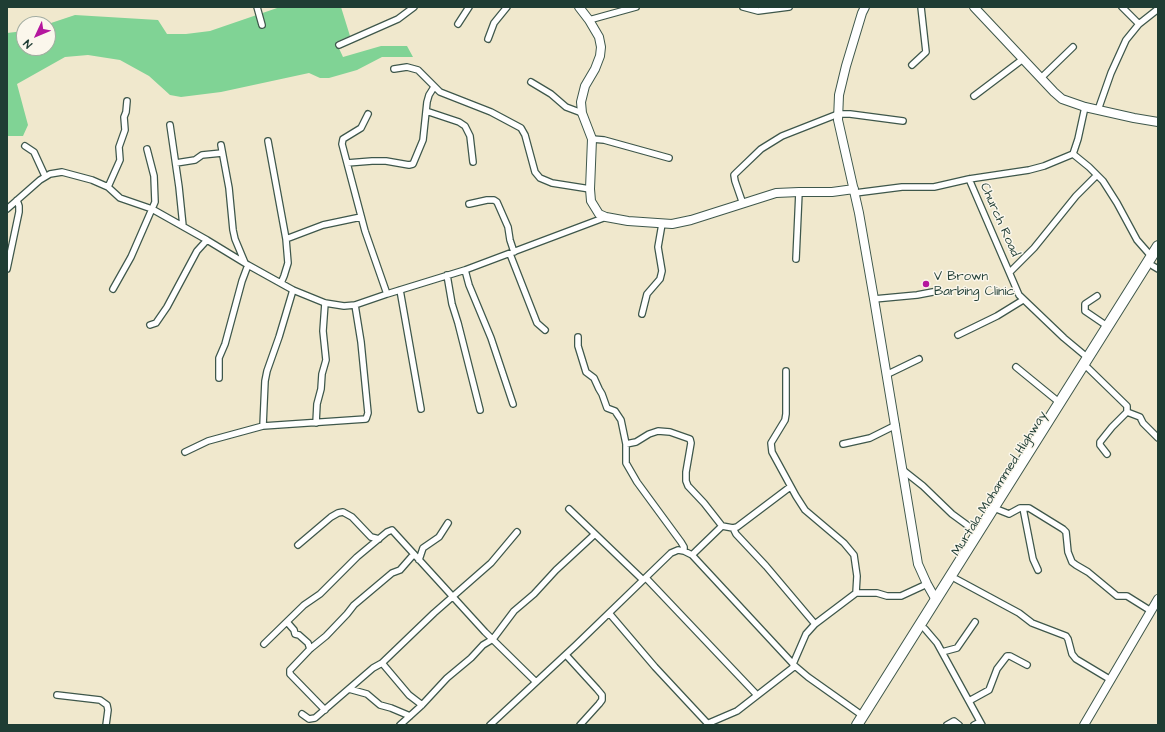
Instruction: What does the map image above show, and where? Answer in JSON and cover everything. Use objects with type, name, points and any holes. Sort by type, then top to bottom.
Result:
[{"type":"highway","points":[[861,722],[899,665],[936,600],[1060,403],[1088,363],[1107,326],[1155,262],[1158,246]]},
{"type":"highway","name":"Murtala Mohammed Highway","points":[[899,665],[925,629],[1088,363],[1155,262]]},
{"type":"street","points":[[257,7],[262,25]]},
{"type":"street","points":[[339,45],[398,19],[414,7]]},
{"type":"street","points":[[458,24],[469,7]]},
{"type":"street","points":[[488,39],[494,23],[506,7]]},
{"type":"street","points":[[579,7],[599,37],[601,52],[595,69],[585,86],[581,102],[582,113],[592,139],[591,201],[599,214],[606,217],[628,221],[672,224],[686,222],[776,193],[854,191],[902,187],[934,187],[969,179],[1029,170],[1044,166],[1073,154],[1085,107]]},
{"type":"street","points":[[589,20],[636,7]]},
{"type":"street","points":[[743,7],[758,11],[789,7]]},
{"type":"street","points":[[866,7],[862,14],[846,66],[839,95],[838,114],[888,374],[918,564],[936,600]]},
{"type":"street","points":[[912,65],[926,52],[921,7]]},
{"type":"street","points":[[974,7],[1062,99],[1085,107],[1158,122]]},
{"type":"street","points":[[1122,7],[1139,24]]},
{"type":"street","points":[[1098,110],[1111,73],[1126,40],[1139,24],[1158,9]]},
{"type":"street","points":[[1041,78],[1073,47]]},
{"type":"street","points":[[974,96],[1023,59]]},
{"type":"street","points":[[394,69],[407,67],[418,70],[434,87],[444,94],[492,112],[521,128],[525,134],[535,172],[540,178],[552,183],[590,190]]},
{"type":"street","points":[[531,82],[550,94],[566,107],[582,113]]},
{"type":"street","points":[[347,163],[386,161],[409,165],[413,164],[423,140],[429,95],[434,87]]},
{"type":"street","points":[[108,187],[120,160],[119,147],[125,130],[124,119],[127,101]]},
{"type":"street","points":[[426,111],[459,122],[465,126],[470,136],[473,162]]},
{"type":"street","points":[[368,114],[361,128],[343,139],[342,144],[361,217],[387,294]]},
{"type":"street","points":[[743,204],[734,175],[757,153],[782,136],[838,114],[850,114],[903,121]]},
{"type":"street","points":[[170,125],[183,226]]},
{"type":"street","points":[[592,139],[604,140],[669,158]]},
{"type":"street","points":[[268,141],[286,240],[288,262],[281,283]]},
{"type":"street","points":[[219,378],[219,358],[225,344],[247,264],[238,246],[233,230],[229,188],[221,145]]},
{"type":"street","points":[[25,146],[34,152],[45,176]]},
{"type":"street","points":[[113,289],[131,257],[156,199],[154,176],[147,149]]},
{"type":"street","points":[[176,163],[194,160],[202,156],[222,153]]},
{"type":"street","points":[[1073,154],[1089,167],[1103,182],[1137,240],[1155,262]]},
{"type":"street","points":[[7,210],[45,176],[55,172],[62,172],[92,180],[108,187],[120,198],[152,209],[294,290],[326,303],[344,306],[355,305],[465,270],[606,217]]},
{"type":"street","points":[[1010,272],[1034,248],[1076,196],[1097,175]]},
{"type":"street","name":"Church Road","points":[[969,179],[1010,272],[1017,292],[1023,300],[1064,338],[1126,403],[1128,409],[1127,412]]},
{"type":"street","points":[[796,259],[799,192]]},
{"type":"street","points":[[7,269],[19,212],[17,200]]},
{"type":"street","points":[[469,204],[487,200],[494,200],[497,202],[508,227],[512,253],[537,323],[545,330]]},
{"type":"street","points":[[286,240],[323,225],[361,217]]},
{"type":"street","points":[[642,314],[647,294],[660,279],[662,271],[658,247],[662,224]]},
{"type":"street","points":[[150,325],[156,323],[167,307],[197,251],[207,240]]},
{"type":"street","points":[[465,270],[469,285],[491,338],[513,404]]},
{"type":"street","points":[[447,275],[452,304],[460,329],[480,410]]},
{"type":"street","points":[[263,426],[265,381],[267,371],[294,290]]},
{"type":"street","points":[[400,290],[421,409]]},
{"type":"street","points":[[874,299],[917,295],[938,291]]},
{"type":"street","points":[[1097,296],[1085,304],[1085,311],[1107,326]]},
{"type":"street","points":[[958,335],[997,316],[1023,300]]},
{"type":"street","points":[[316,423],[316,407],[322,389],[322,374],[326,360],[323,331],[326,303]]},
{"type":"street","points":[[185,452],[208,441],[263,426],[365,420],[368,415],[361,342],[355,305]]},
{"type":"street","points":[[578,337],[578,346],[586,372],[594,378],[608,409],[613,410],[619,415],[626,444],[626,463],[637,482],[681,542],[684,550]]},
{"type":"street","points":[[888,374],[919,360]]},
{"type":"street","points":[[1016,367],[1060,403]]},
{"type":"street","points":[[786,371],[785,420],[771,443],[772,452],[790,487],[805,510],[851,550],[856,561],[856,594]]},
{"type":"street","points":[[1107,454],[1100,445],[1100,442],[1127,412],[1140,417],[1158,438]]},
{"type":"street","points":[[843,444],[870,438],[896,425]]},
{"type":"street","points":[[626,444],[636,442],[649,434],[658,431],[670,432],[690,439],[691,443],[686,481],[692,491],[704,503],[722,526],[733,528],[737,527],[790,487]]},
{"type":"street","points":[[904,471],[923,486],[952,514],[978,533]]},
{"type":"street","points":[[1023,508],[1033,559],[1038,570]]},
{"type":"street","points":[[569,509],[644,579],[757,695]]},
{"type":"street","points":[[999,510],[1009,514],[1017,509],[1033,509],[1065,530],[1068,552],[1072,562],[1088,572],[1117,596],[1127,596],[1151,611]]},
{"type":"street","points":[[298,545],[331,517],[342,512],[352,517],[371,537],[379,539]]},
{"type":"street","points":[[420,560],[423,548],[439,537],[448,523]]},
{"type":"street","points":[[692,555],[722,526]]},
{"type":"street","points":[[733,528],[736,534],[766,566],[815,624]]},
{"type":"street","points":[[264,644],[304,605],[320,594],[357,557],[390,530],[392,530],[452,597],[536,682]]},
{"type":"street","points":[[302,714],[309,719],[312,719],[325,710],[373,668],[382,663],[496,558],[517,532]]},
{"type":"street","points":[[400,725],[422,705],[447,678],[471,658],[483,645],[493,639],[514,611],[530,598],[556,570],[595,534]]},
{"type":"street","points":[[490,725],[566,655],[675,550],[684,550],[692,555],[794,665],[861,722]]},
{"type":"street","points":[[325,710],[289,672],[291,667],[326,636],[348,614],[354,605],[392,573],[400,570],[414,554]]},
{"type":"street","points":[[956,579],[1019,613],[1036,625],[1067,637],[1072,654],[1076,659],[1111,680]]},
{"type":"street","points":[[609,613],[655,667],[709,724],[737,711],[794,665],[806,634],[815,624],[856,594],[877,593],[894,597],[909,593],[927,584]]},
{"type":"street","points":[[1084,725],[1158,600]]},
{"type":"street","points":[[287,622],[294,630],[295,634],[299,635],[308,643],[310,649]]},
{"type":"street","points":[[942,652],[957,648],[975,622]]},
{"type":"street","points":[[925,629],[934,638],[981,724],[974,725]]},
{"type":"street","points":[[566,655],[602,695],[602,700],[580,725]]},
{"type":"street","points":[[969,701],[989,690],[997,669],[1007,656],[1010,656],[1027,665]]},
{"type":"street","points":[[382,663],[409,695],[422,705]]},
{"type":"street","points":[[349,689],[367,694],[380,705],[410,716]]},
{"type":"street","points":[[57,696],[100,700],[107,705],[108,710],[106,725]]},
{"type":"street","points":[[947,725],[954,721],[959,725]]},
{"type":"green space","points":[[280,7],[341,7],[350,36],[336,42],[343,57],[381,46],[407,46],[413,57],[382,57],[357,70],[329,78],[320,78],[309,73],[221,92],[181,97],[170,95],[149,76],[120,60],[88,55],[65,57],[17,84],[28,125],[23,136],[7,136],[7,33],[16,32],[16,56],[56,56],[56,21],[75,15],[158,20],[167,34],[186,34],[210,31]]},
{"type":"place","name":"V Brown Barbing Clinic","points":[[926,284]]}]
